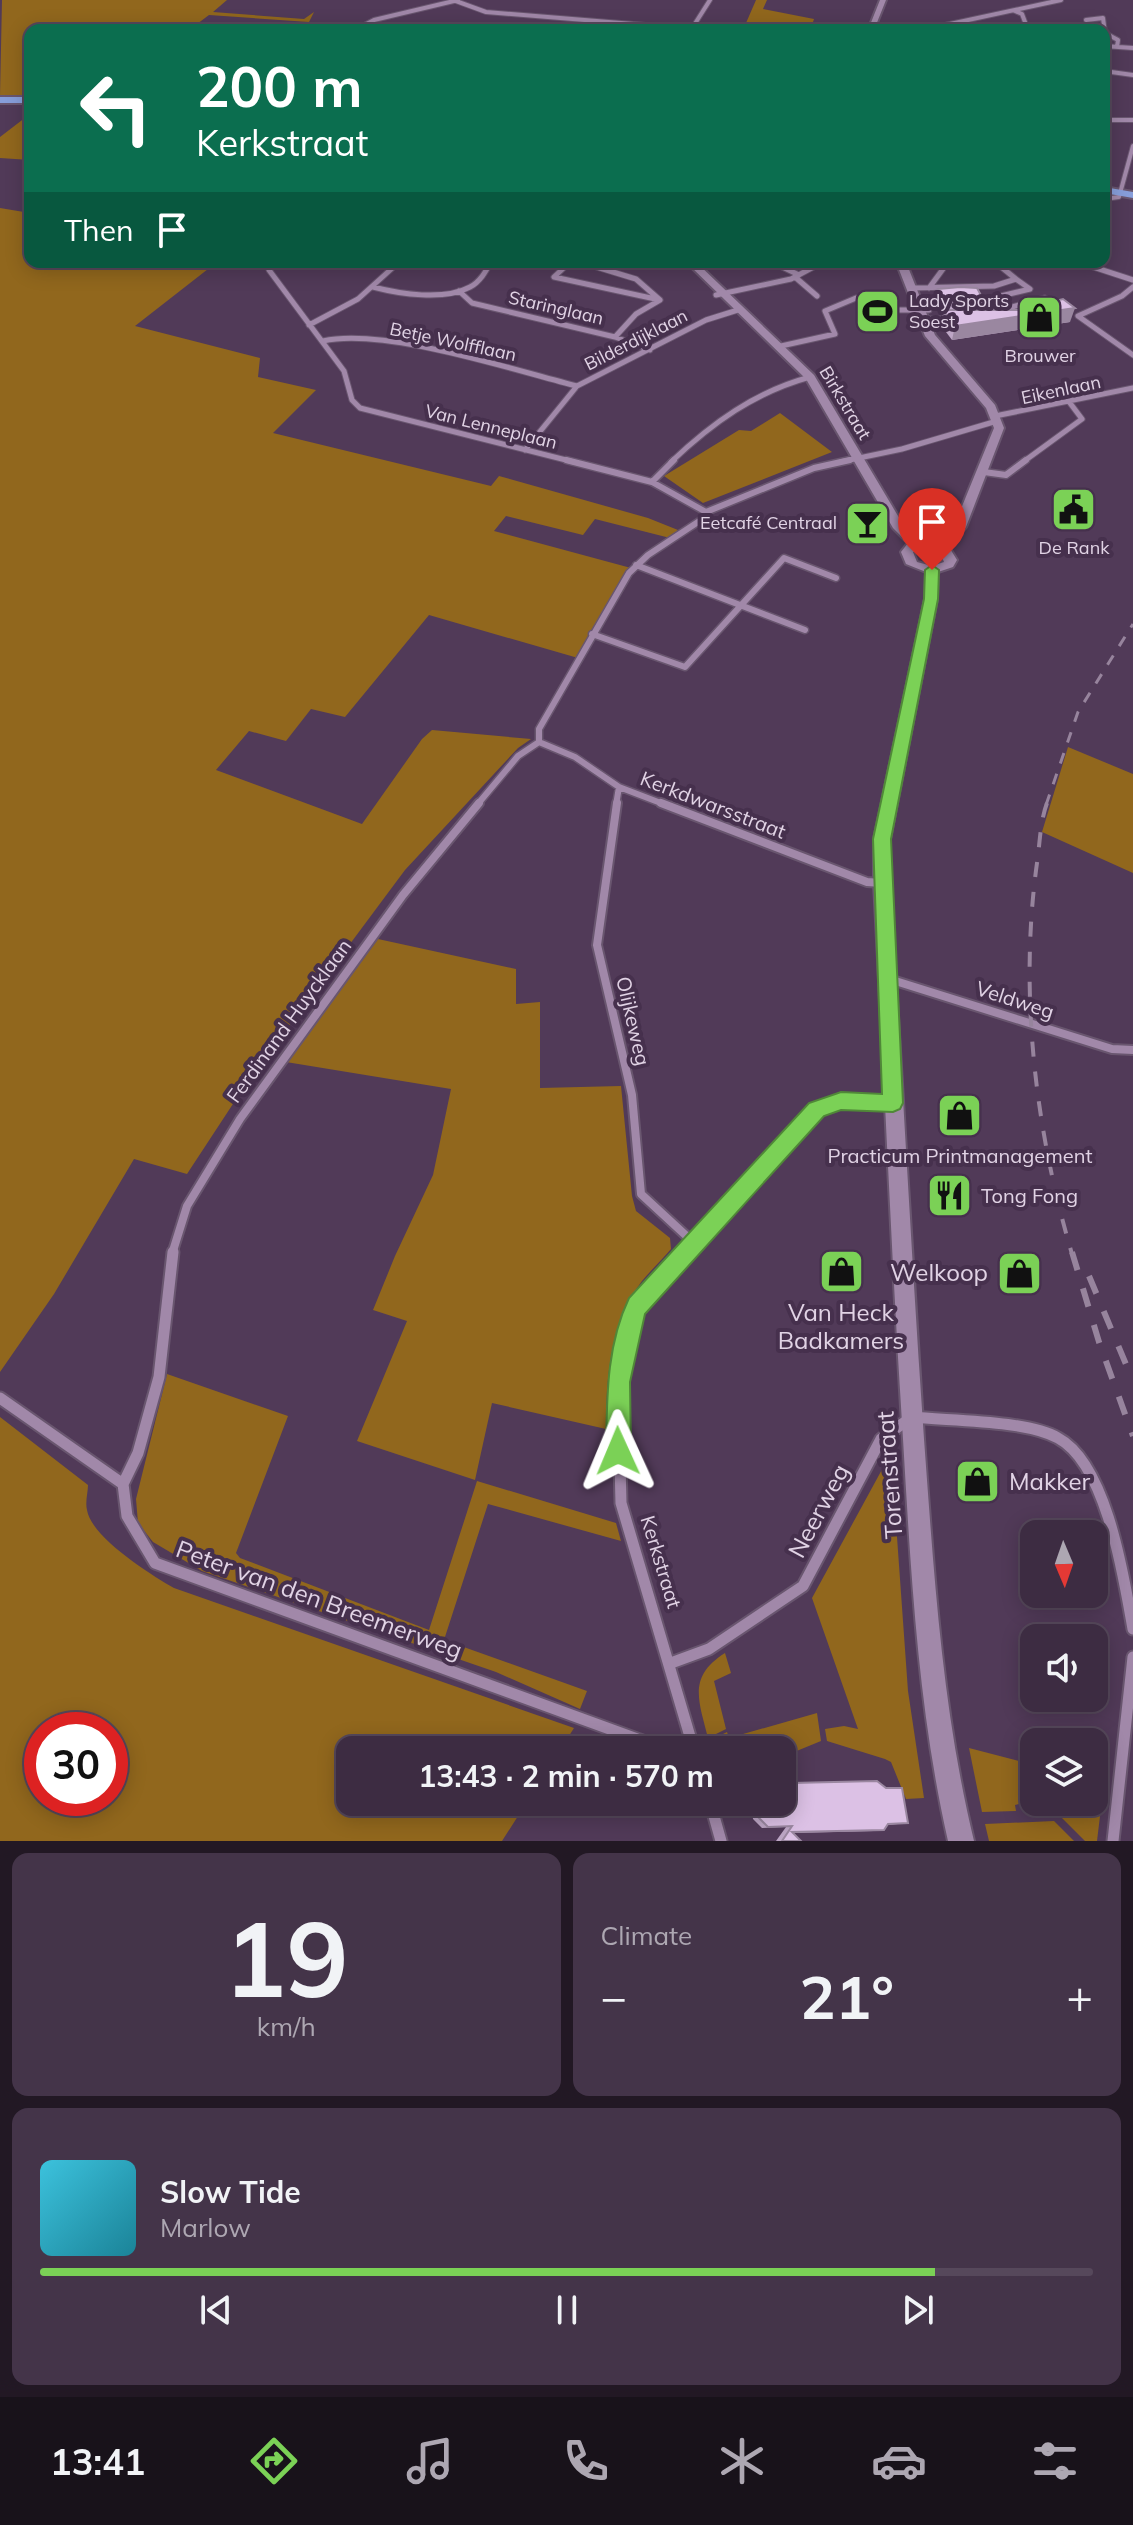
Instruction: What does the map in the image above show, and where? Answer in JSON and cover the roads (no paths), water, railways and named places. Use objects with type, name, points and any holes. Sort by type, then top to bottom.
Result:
[{"type":"main road","points":[[873,24],[883,0]]},
{"type":"main road","points":[[0,100],[24,100]]},
{"type":"main road","name":"Birkstraat","points":[[696,268],[720,294],[741,309],[810,377],[899,528],[916,544]]},
{"type":"main road","points":[[903,268],[924,313],[930,336],[982,397],[996,419],[999,435],[960,527],[942,547]]},
{"type":"main road","points":[[916,544],[942,547],[951,560],[945,567],[932,570],[918,567],[909,560],[907,552],[916,544]]},
{"type":"main road","points":[[893,1103],[882,839],[931,599],[932,570]]},
{"type":"main road","name":"Torenstraat","points":[[893,1103],[912,1417],[936,1722],[961,1841]]},
{"type":"street","points":[[366,24],[458,0],[486,12],[631,24]]},
{"type":"street","points":[[695,24],[710,0]]},
{"type":"street","points":[[951,24],[1061,0]]},
{"type":"street","points":[[1012,3],[1024,9]]},
{"type":"street","points":[[1014,11],[1022,14],[1026,24]]},
{"type":"street","points":[[1086,20],[1103,18],[1104,24]]},
{"type":"street","points":[[1110,36],[1118,40],[1117,47]]},
{"type":"street","points":[[1110,46],[1133,48]]},
{"type":"street","points":[[1110,72],[1133,75]]},
{"type":"street","points":[[1110,120],[1132,121]]},
{"type":"street","points":[[1127,192],[1133,146]]},
{"type":"street","points":[[269,268],[309,325],[327,318],[373,287],[393,268]]},
{"type":"street","points":[[373,287],[386,291],[459,291],[472,286],[486,268]]},
{"type":"street","points":[[564,268],[554,277],[660,300]]},
{"type":"street","points":[[604,268],[624,273],[632,281],[647,284],[660,300]]},
{"type":"street","points":[[783,268],[797,276],[817,296]]},
{"type":"street","points":[[720,294],[797,276],[812,268]]},
{"type":"street","points":[[929,288],[943,268]]},
{"type":"street","points":[[1002,268],[1030,289],[984,300],[988,308],[1008,308],[1045,298],[1058,307],[1044,311]]},
{"type":"street","points":[[1096,268],[1133,280]]},
{"type":"street","points":[[911,288],[994,286],[1016,279]]},
{"type":"street","points":[[1133,287],[1122,296],[1078,316],[1133,355]]},
{"type":"street","name":"Staringlaan","points":[[459,291],[472,303],[615,337],[650,350]]},
{"type":"street","points":[[1122,296],[1133,303]]},
{"type":"street","points":[[781,346],[835,334],[825,311],[856,298],[896,310],[961,319]]},
{"type":"street","points":[[615,337],[636,314],[660,300]]},
{"type":"street","name":"Bilderdijklaan","points":[[525,450],[577,386],[719,314],[741,309]]},
{"type":"street","name":"Van Lenneplaan","points":[[309,325],[344,371],[352,400],[360,408],[652,482],[706,512]]},
{"type":"street","name":"Betje Wolfflaan","points":[[323,341],[345,336],[429,349],[577,386]]},
{"type":"street","points":[[652,482],[678,454],[750,398],[810,377]]},
{"type":"street","name":"Eikenlaan","points":[[858,458],[902,449],[996,419],[1133,388]]},
{"type":"street","points":[[984,472],[1006,475],[1075,425],[1082,419],[1070,403]]},
{"type":"street","points":[[539,742],[539,729],[592,634],[636,565],[701,520],[706,512],[814,468],[858,458]]},
{"type":"street","points":[[592,634],[685,667],[784,558],[836,578]]},
{"type":"street","points":[[636,565],[805,630]]},
{"type":"street","name":"Kerkdwarsstraat","points":[[539,742],[575,757],[619,787],[867,882],[882,883]]},
{"type":"street","name":"Ferdinand Huycklaan","points":[[123,1484],[138,1453],[159,1377],[172,1255],[187,1206],[240,1119],[403,895],[518,756],[539,742]]},
{"type":"street","name":"Olijkeweg","points":[[619,787],[597,945],[632,1095],[641,1194],[693,1242]]},
{"type":"street","name":"Veldweg","points":[[888,978],[1100,1046],[1133,1050]]},
{"type":"street","name":"Kerkstraat","points":[[691,1736],[621,1503],[618,1382],[630,1320],[637,1306],[693,1242],[816,1110],[841,1101],[893,1103]]},
{"type":"street","points":[[0,1398],[123,1484]]},
{"type":"street","points":[[912,1417],[1039,1432],[1060,1438],[1081,1457],[1095,1486],[1117,1549],[1133,1629]]},
{"type":"street","name":"Neerweg","points":[[671,1663],[709,1649],[803,1586],[881,1439],[912,1417]]},
{"type":"street","name":"Peter van den Breemerweg","points":[[123,1484],[127,1516],[155,1563],[629,1736]]},
{"type":"street","points":[[1113,1841],[1133,1657]]},
{"type":"street","points":[[714,1816],[720,1839]]},
{"type":"railway","points":[[1046,805],[1078,712],[1133,624]]},
{"type":"railway","points":[[1047,803],[1032,912],[1030,1010],[1048,1158],[1072,1254]]},
{"type":"railway","points":[[1072,1252],[1099,1342],[1133,1436]]},
{"type":"railway","points":[[1089,1276],[1133,1381]]},
{"type":"place","name":"Lady Sports Soest","points":[[878,311]]},
{"type":"place","name":"Brouwer","points":[[1040,318]]},
{"type":"place","name":"De Rank","points":[[1074,510]]},
{"type":"place","name":"Eetcafé Centraal","points":[[868,523]]},
{"type":"place","name":"Practicum Printmanagement","points":[[960,1116]]},
{"type":"place","name":"Tong Fong","points":[[950,1196]]},
{"type":"place","name":"Van Heck Badkamers","points":[[841,1271]]},
{"type":"place","name":"Welkoop","points":[[1019,1273]]},
{"type":"place","name":"Makker","points":[[978,1482]]}]
